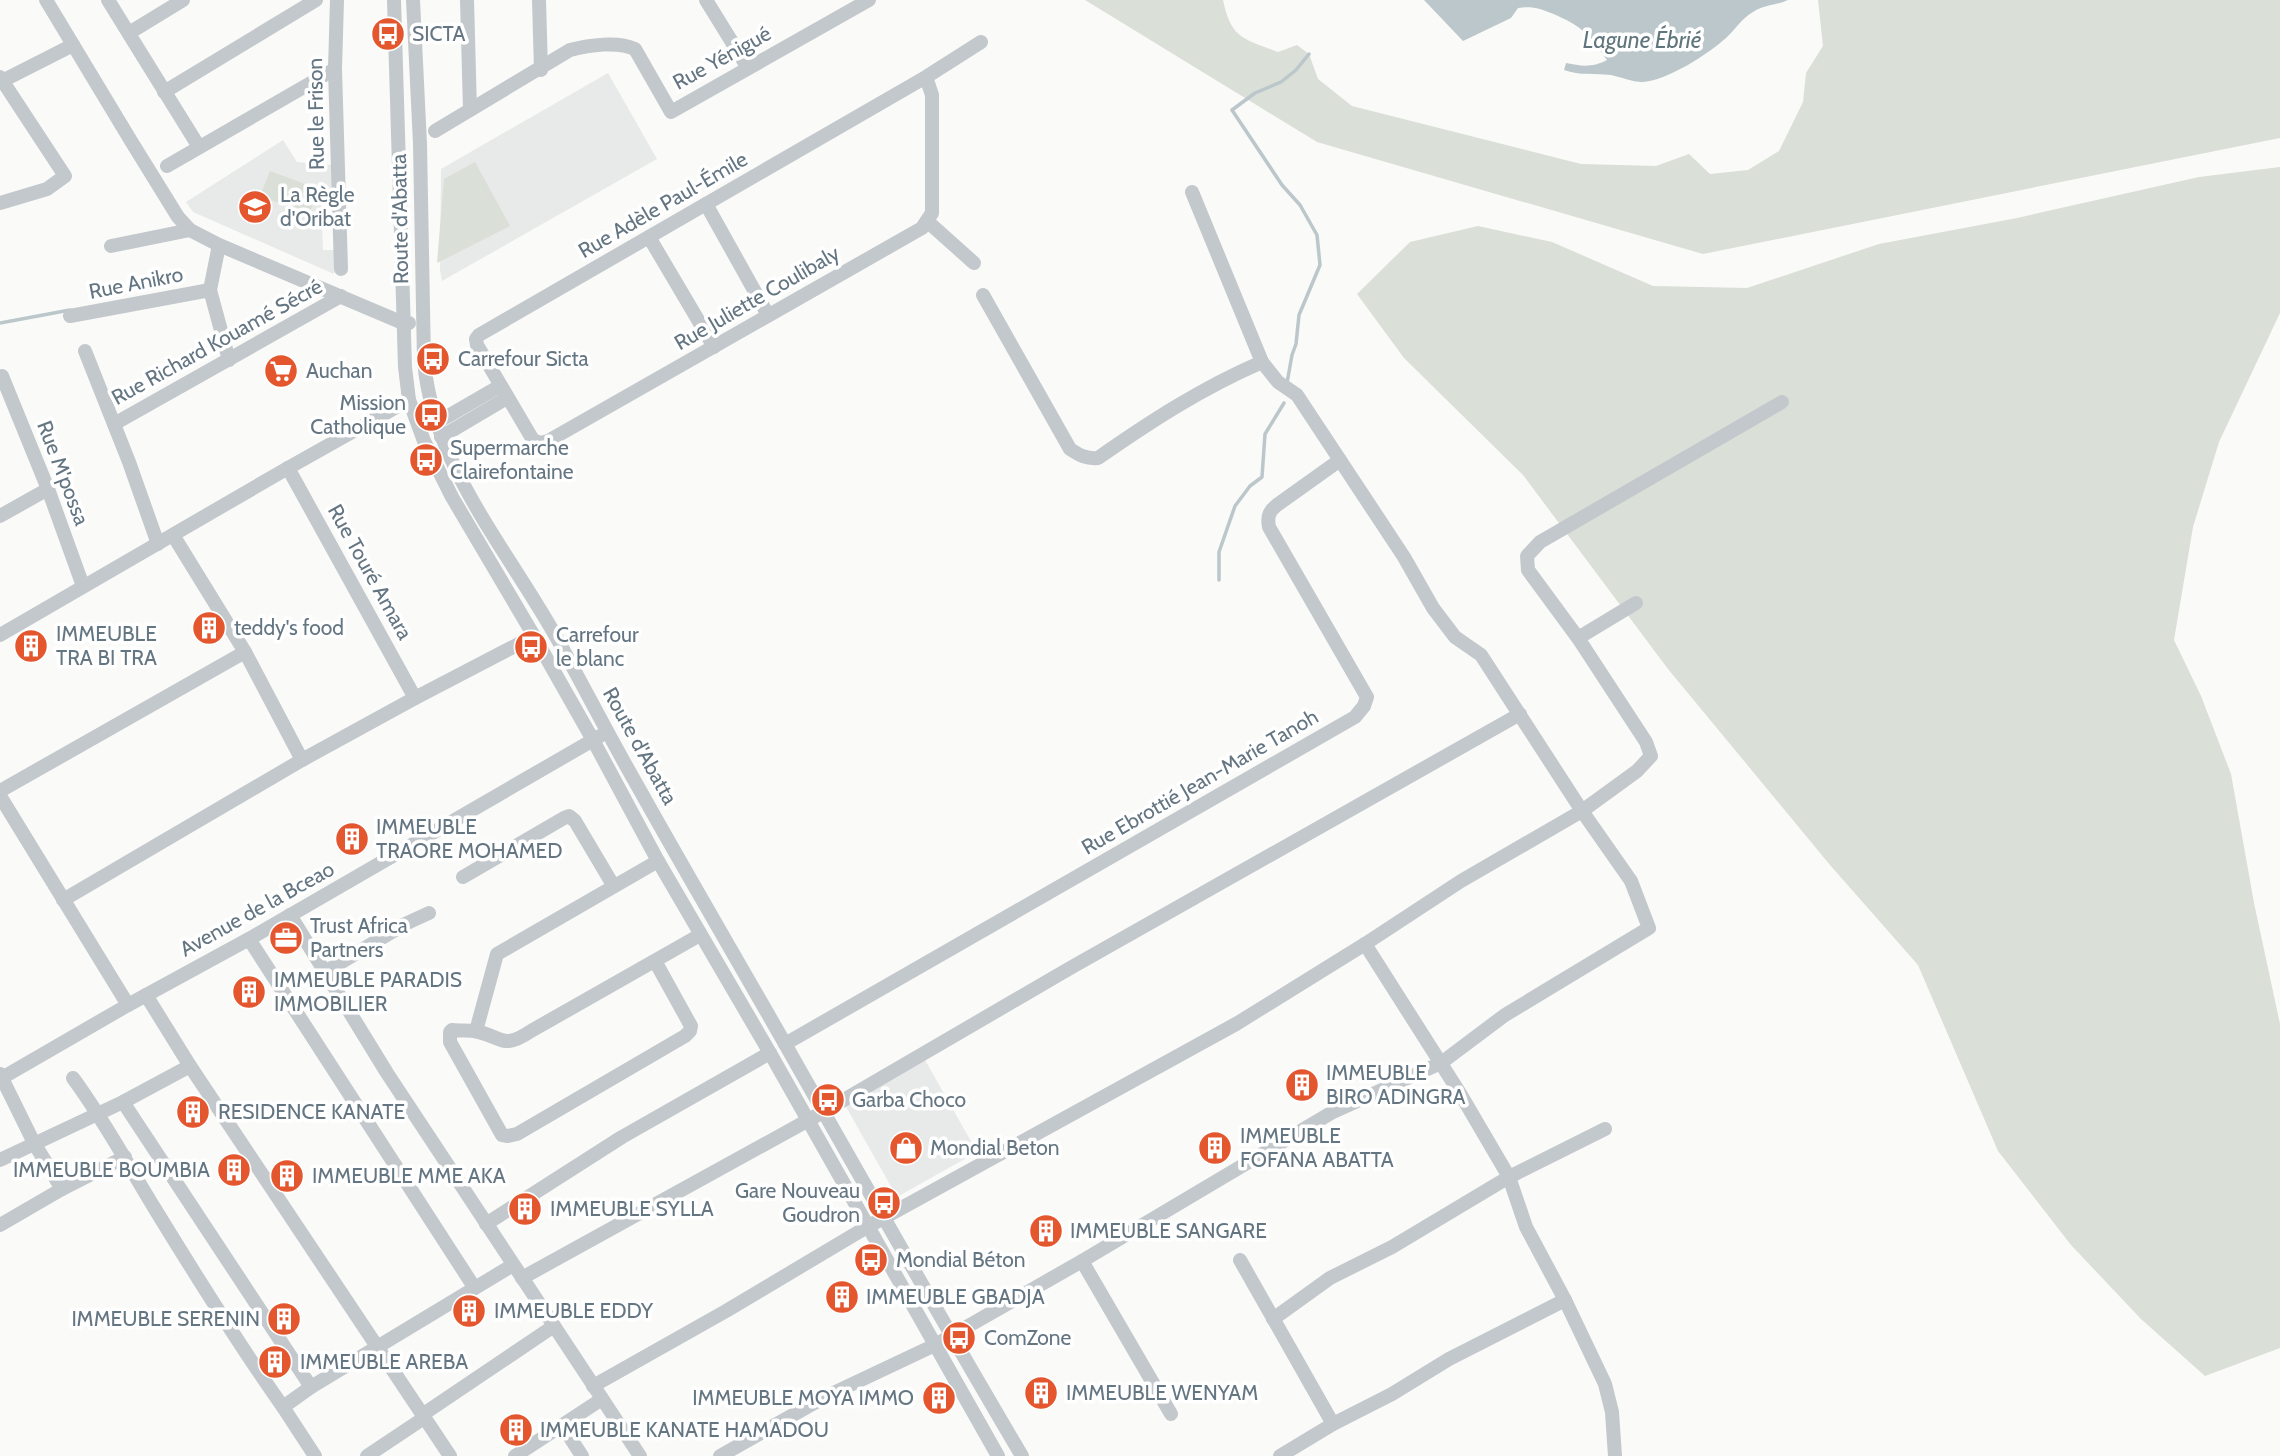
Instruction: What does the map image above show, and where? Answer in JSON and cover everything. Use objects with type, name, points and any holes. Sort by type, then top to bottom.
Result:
[{"type":"street","points":[[46,0],[178,217],[190,230],[219,245],[403,323],[423,322]]},
{"type":"street","points":[[108,0],[199,147]]},
{"type":"street","points":[[129,33],[183,0]]},
{"type":"street","points":[[164,92],[316,0]]},
{"type":"street","name":"Rue le Frison","points":[[337,0],[335,69],[341,269]]},
{"type":"street","name":"Route d'Abatta","points":[[394,0],[403,323],[409,400],[424,441],[452,497],[534,636],[658,861],[998,1456]]},
{"type":"street","name":"Route d'Abatta","points":[[413,0],[420,144],[426,384],[438,430],[474,503],[557,638],[607,732],[822,1112],[1022,1456]]},
{"type":"street","points":[[467,0],[470,110]]},
{"type":"street","points":[[539,0],[541,70]]},
{"type":"street","points":[[706,0],[748,68]]},
{"type":"street","name":"Rue Yénigué","points":[[435,131],[541,70],[570,50],[584,46],[627,46],[635,49],[671,112],[869,0]]},
{"type":"street","name":"Rue Adèle Paul-Émile","points":[[504,392],[477,345],[476,339],[479,335],[926,77],[981,42]]},
{"type":"street","points":[[0,203],[47,189],[65,176],[1,80],[73,46]]},
{"type":"street","points":[[167,166],[335,69]]},
{"type":"street","points":[[926,77],[932,95],[932,213],[928,221],[974,263]]},
{"type":"street","points":[[720,1456],[825,1398],[935,1345],[1331,1113],[1441,1063],[1506,1015],[1649,928],[1631,881],[1582,811],[1481,655],[1455,637],[1433,608],[1404,557],[1297,395],[1278,382],[1262,362],[1192,192]]},
{"type":"street","points":[[706,204],[768,315]]},
{"type":"street","name":"Rue Juliette Coulibaly","points":[[504,392],[533,440],[540,443],[548,440],[922,228],[928,221]]},
{"type":"street","points":[[111,246],[190,230]]},
{"type":"street","points":[[649,237],[713,347]]},
{"type":"street","points":[[219,245],[210,290],[229,360]]},
{"type":"street","name":"Rue Anikro","points":[[70,316],[210,290]]},
{"type":"street","points":[[983,295],[1070,449],[1089,458],[1098,458],[1167,411],[1222,379],[1262,362]]},
{"type":"street","name":"Rue Richard Kouamé Sécré","points":[[114,424],[341,296]]},
{"type":"street","points":[[85,351],[130,462],[158,544]]},
{"type":"street","name":"Rue M'possa","points":[[2,376],[48,489],[83,586]]},
{"type":"street","points":[[438,430],[504,392]]},
{"type":"street","points":[[0,635],[409,400]]},
{"type":"street","points":[[593,1386],[867,1227],[1236,1024],[1366,944],[1461,881],[1582,811],[1637,771],[1651,757],[1646,742],[1578,638],[1528,570],[1527,556],[1540,542],[1782,402]]},
{"type":"street","name":"Rue Ebrottié Jean-Marie Tanoh","points":[[785,1044],[1356,717],[1367,697],[1268,521],[1269,514],[1277,505],[1340,460]]},
{"type":"street","name":"Rue Touré Amara","points":[[288,468],[415,698]]},
{"type":"street","points":[[0,516],[48,489]]},
{"type":"street","points":[[173,535],[245,652],[303,760]]},
{"type":"street","points":[[1578,638],[1636,603]]},
{"type":"street","points":[[63,900],[303,760],[534,636]]},
{"type":"street","points":[[128,1005],[0,793],[245,652]]},
{"type":"street","points":[[522,1278],[807,1121],[1072,967],[1520,715]]},
{"type":"street","name":"Avenue de la Bceao","points":[[1,1077],[249,939],[607,732]]},
{"type":"street","points":[[463,877],[569,816],[575,821],[613,885]]},
{"type":"street","points":[[476,1031],[497,954],[658,861]]},
{"type":"street","points":[[325,972],[396,929],[429,913]]},
{"type":"street","points":[[290,915],[387,1073],[640,1456]]},
{"type":"street","points":[[654,961],[691,1026],[685,1037],[517,1133],[502,1135],[449,1039],[448,1035],[452,1030],[476,1031],[501,1041],[519,1040],[654,961],[700,935]]},
{"type":"street","points":[[249,939],[474,1287]]},
{"type":"street","points":[[1366,944],[1509,1177],[1526,1227],[1565,1300],[1609,1396],[1615,1456]]},
{"type":"street","points":[[146,995],[190,1066],[450,1456]]},
{"type":"street","points":[[486,1224],[622,1137],[770,1053]]},
{"type":"street","points":[[0,1160],[123,1102],[190,1066]]},
{"type":"street","points":[[1,1077],[34,1143],[62,1189]]},
{"type":"street","points":[[73,1078],[98,1112],[236,1341],[315,1456]]},
{"type":"street","points":[[123,1102],[311,1387]]},
{"type":"street","points":[[1273,1319],[1330,1278],[1392,1247],[1509,1177],[1605,1129]]},
{"type":"street","points":[[0,1225],[125,1157]]},
{"type":"street","points":[[1240,1260],[1333,1424]]},
{"type":"street","points":[[1082,1261],[1171,1414]]},
{"type":"street","points":[[283,1407],[376,1346],[513,1265]]},
{"type":"street","points":[[1280,1456],[1333,1424],[1392,1394],[1448,1359],[1565,1300]]},
{"type":"street","points":[[367,1456],[554,1326]]},
{"type":"street","points":[[515,1456],[602,1399]]},
{"type":"street","points":[[562,1425],[582,1456]]},
{"type":"shaded area","points":[[1085,0],[1223,0],[1230,23],[1241,36],[1278,52],[1297,45],[1309,54],[1318,79],[1352,106],[1581,164],[1656,166],[1689,154],[1710,174],[1748,170],[1779,151],[1803,102],[1806,73],[1823,46],[1818,0],[2280,0],[2280,138],[1703,254],[1317,142]]},
{"type":"shaded area","points":[[608,73],[657,159],[442,281],[441,169]]},
{"type":"shaded area","name":"La Règle d'Oribat","points":[[283,140],[297,162],[332,165],[333,198],[321,199],[323,250],[334,250],[334,274],[193,212],[186,202]]},
{"type":"shaded area","points":[[475,162],[510,226],[437,263],[444,179]]},
{"type":"shaded area","points":[[2280,167],[2280,313],[2219,442],[2193,527],[2174,640],[2201,696],[2231,774],[2254,903],[2280,1024],[2280,1348],[2205,1376],[2141,1319],[2071,1245],[1998,1151],[1918,965],[1830,865],[1668,669],[1523,475],[1404,358],[1357,294],[1410,242],[1478,226],[1552,242],[1653,286],[1747,288],[1879,244],[2017,218],[2199,177]]},
{"type":"shaded area","points":[[270,171],[318,189],[309,214],[260,196]]},
{"type":"shaded area","name":"Mondial Beton","points":[[925,1060],[977,1152],[897,1197],[845,1105]]},
{"type":"water","name":"Lagune Ébrié","points":[[1424,0],[1788,0],[1749,15],[1729,35],[1687,66],[1663,77],[1642,82],[1611,75],[1564,70],[1566,63],[1586,66],[1607,60],[1584,31],[1546,11],[1531,7],[1518,8],[1511,18],[1463,41]]},
{"type":"waterway","points":[[1287,383],[1299,315],[1320,265],[1317,235],[1300,205],[1282,185],[1232,110],[1255,93],[1281,82],[1296,70],[1309,54]]},
{"type":"waterway","points":[[0,323],[70,310]]},
{"type":"waterway","points":[[1219,580],[1219,552],[1235,506],[1250,486],[1262,477],[1265,434],[1284,403]]},
{"type":"place","name":"SICTA","points":[[388,34]]},
{"type":"place","name":"La Règle d'Oribat","points":[[255,207]]},
{"type":"place","name":"Carrefour Sicta","points":[[433,359]]},
{"type":"place","name":"Auchan","points":[[281,371]]},
{"type":"place","name":"Mission Catholique","points":[[431,415]]},
{"type":"place","name":"Supermarche Clairefontaine","points":[[426,460]]},
{"type":"place","name":"teddy's food","points":[[209,628]]},
{"type":"place","name":"IMMEUBLE TRA BI TRA","points":[[31,646]]},
{"type":"place","name":"Carrefour le blanc","points":[[531,647]]},
{"type":"place","name":"IMMEUBLE TRAORE MOHAMED","points":[[352,839]]},
{"type":"place","name":"Trust Africa Partners","points":[[286,938]]},
{"type":"place","name":"IMMEUBLE PARADIS IMMOBILIER","points":[[249,992]]},
{"type":"place","name":"IMMEUBLE BIRO ADINGRA","points":[[1302,1085]]},
{"type":"place","name":"Garba Choco","points":[[828,1100]]},
{"type":"place","name":"RESIDENCE KANATE","points":[[193,1112]]},
{"type":"place","name":"Mondial Beton","points":[[906,1148]]},
{"type":"place","name":"IMMEUBLE FOFANA ABATTA","points":[[1215,1148]]},
{"type":"place","name":"IMMEUBLE BOUMBIA","points":[[234,1170]]},
{"type":"place","name":"IMMEUBLE MME AKA","points":[[287,1176]]},
{"type":"place","name":"Gare Nouveau Goudron","points":[[884,1203]]},
{"type":"place","name":"IMMEUBLE SYLLA","points":[[525,1209]]},
{"type":"place","name":"IMMEUBLE SANGARE","points":[[1046,1231]]},
{"type":"place","name":"Mondial Béton","points":[[871,1260]]},
{"type":"place","name":"IMMEUBLE GBADJA","points":[[842,1297]]},
{"type":"place","name":"IMMEUBLE EDDY","points":[[469,1311]]},
{"type":"place","name":"IMMEUBLE SERENIN","points":[[284,1319]]},
{"type":"place","name":"ComZone","points":[[959,1338]]},
{"type":"place","name":"IMMEUBLE AREBA","points":[[275,1362]]},
{"type":"place","name":"IMMEUBLE WENYAM","points":[[1041,1393]]},
{"type":"place","name":"IMMEUBLE MOYA IMMO","points":[[939,1398]]},
{"type":"place","name":"IMMEUBLE KANATE HAMADOU","points":[[516,1430]]}]
